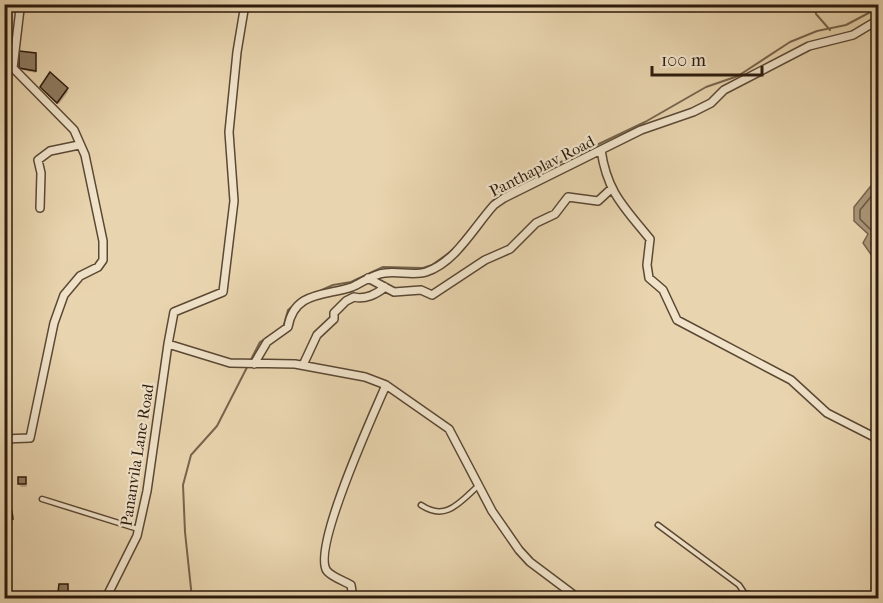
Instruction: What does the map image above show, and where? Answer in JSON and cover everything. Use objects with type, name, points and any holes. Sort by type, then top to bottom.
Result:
[{"type":"street","points":[[4,439],[30,438],[54,323],[64,296],[80,276],[98,267],[103,260],[103,241],[85,155],[74,130],[13,68],[20,9],[11,4]]},
{"type":"street","name":"Pananvila Lane Road","points":[[105,598],[132,549],[139,530],[174,312],[223,292],[234,201],[229,132],[237,52],[245,4]]},
{"type":"street","name":"Panthaplav Road","points":[[250,364],[267,342],[288,327],[290,315],[300,304],[318,294],[351,287],[383,273],[426,272],[446,261],[494,205],[641,130],[693,112],[711,103],[724,90],[809,46],[853,35],[879,20]]},
{"type":"street","points":[[40,208],[41,173],[38,160],[50,151],[79,145]]},
{"type":"street","points":[[601,150],[605,177],[611,189],[650,239],[647,265],[649,278],[663,290],[677,320],[791,380],[827,413],[879,439]]},
{"type":"street","points":[[368,278],[394,292],[421,290],[432,295],[485,260],[510,249],[536,223],[555,214],[568,197],[598,201],[611,189]]},
{"type":"street","points":[[303,365],[317,335],[334,319],[334,313],[346,301],[354,297],[378,294],[385,287]]},
{"type":"street","points":[[168,344],[230,363],[303,365],[366,377],[386,385],[449,429],[479,485],[519,550],[530,562],[578,598]]},
{"type":"street","points":[[353,598],[351,585],[328,571],[325,564],[328,528],[386,385]]},
{"type":"street","points":[[738,598],[746,595],[756,598]]},
{"type":"lane","points":[[421,506],[431,512],[446,512],[456,508],[479,485]]},
{"type":"lane","points":[[42,499],[139,530]]},
{"type":"lane","points":[[658,525],[739,585],[746,595]]},
{"type":"water","points":[[874,182],[878,182],[878,252],[872,256],[863,243],[868,234],[854,221],[854,207]]},
{"type":"building","points":[[19,51],[36,53],[36,71],[19,68]]},
{"type":"building","points":[[50,72],[68,88],[57,103],[40,87]]},
{"type":"building","points":[[18,477],[26,477],[26,484],[18,484]]},
{"type":"building","points":[[12,511],[13,519],[4,519],[4,512]]},
{"type":"building","points":[[59,584],[68,584],[68,592],[58,592]]},
{"type":"waterway","points":[[815,4],[816,14],[830,30]]},
{"type":"waterway","points":[[490,205],[500,191],[645,122],[706,87],[738,76],[790,42],[817,31],[846,25],[878,8]]},
{"type":"waterway","points":[[315,293],[333,285],[351,282],[383,267],[423,268],[432,265],[453,250],[482,214]]},
{"type":"waterway","points":[[283,328],[288,310],[299,301]]},
{"type":"waterway","points":[[192,598],[183,485],[191,455],[217,426],[260,342],[273,334]]}]
